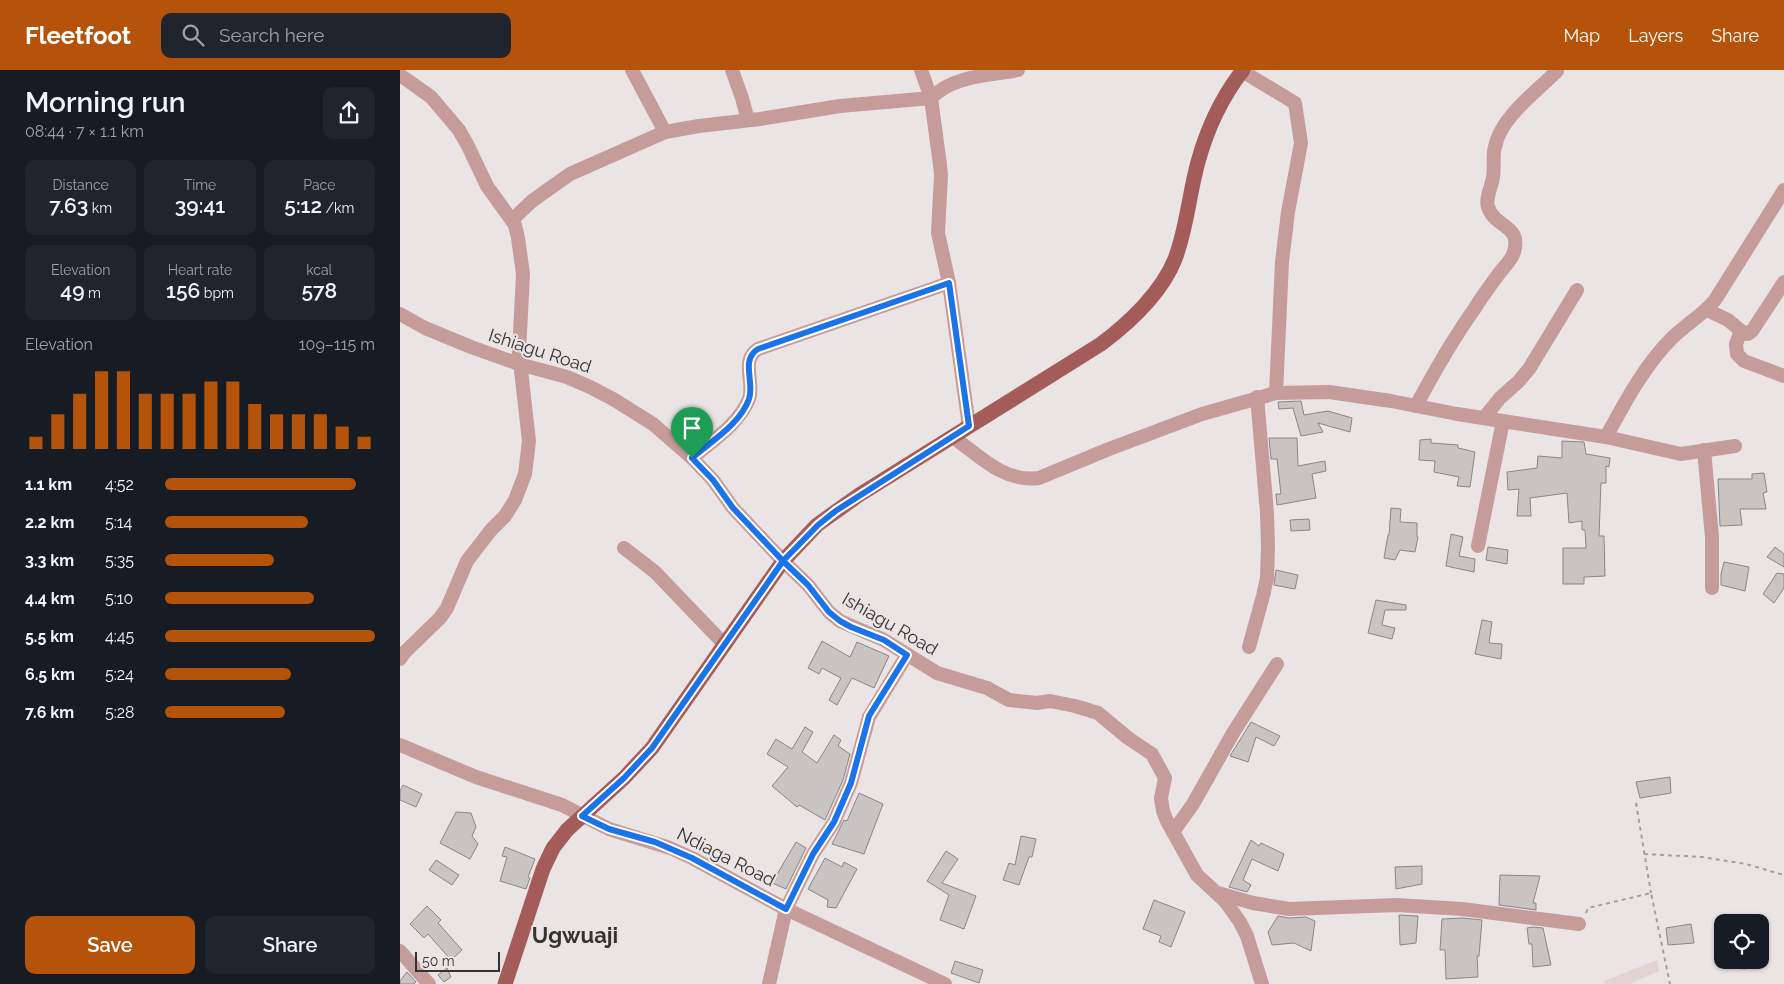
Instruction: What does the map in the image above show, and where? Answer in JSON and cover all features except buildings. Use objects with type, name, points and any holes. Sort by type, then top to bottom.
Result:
[{"type":"main road","points":[[505,984],[543,869],[553,848],[567,830],[624,778],[652,748],[783,561],[818,525],[837,510],[1101,344],[1128,323],[1162,283],[1176,258],[1190,206],[1198,163],[1210,128],[1232,83],[1242,70]]},
{"type":"street","points":[[632,70],[665,132]]},
{"type":"street","points":[[732,70],[748,120]]},
{"type":"street","points":[[921,70],[931,98],[941,175],[938,233],[949,283],[969,426]]},
{"type":"street","points":[[512,220],[532,201],[570,174],[665,132],[862,104],[931,98],[954,83],[975,77],[1018,70]]},
{"type":"street","points":[[1242,70],[1295,103],[1301,143],[1288,212],[1282,262],[1276,393]]},
{"type":"street","points":[[1416,406],[1465,323],[1513,254],[1517,241],[1514,234],[1496,220],[1487,206],[1494,170],[1494,149],[1506,123],[1557,71]]},
{"type":"street","points":[[400,74],[430,97],[459,130],[487,186],[515,225],[523,274],[520,364],[529,441],[525,474],[515,500],[505,516],[466,561],[447,608],[440,618],[402,653]]},
{"type":"street","points":[[1606,437],[1649,364],[1684,327],[1707,310],[1726,285],[1749,244],[1780,208],[1784,190]]},
{"type":"street","points":[[1707,310],[1728,320],[1741,331],[1748,334],[1752,331],[1784,282]]},
{"type":"street","points":[[692,458],[731,425],[746,406],[750,397],[749,362],[753,352],[949,283]]},
{"type":"street","points":[[1484,418],[1500,398],[1529,369],[1577,290]]},
{"type":"street","name":"Ishiagu Road","points":[[400,314],[425,328],[471,348],[567,377],[613,399],[653,424],[692,458],[713,480],[733,508],[808,585],[829,612],[840,621],[884,640],[937,673],[987,688],[1009,700],[1037,704],[1050,701],[1098,713],[1128,738],[1152,754],[1164,778],[1161,798],[1163,811],[1173,832],[1197,875],[1225,901],[1240,922],[1247,936],[1262,984]]},
{"type":"street","points":[[1741,331],[1736,344],[1736,354],[1744,361],[1784,376]]},
{"type":"street","points":[[953,437],[996,469],[1019,478],[1039,478],[1202,414],[1257,397],[1276,393],[1329,392],[1606,437],[1681,454],[1735,446]]},
{"type":"street","points":[[1249,647],[1263,596],[1268,554],[1267,513],[1257,397]]},
{"type":"street","points":[[1478,546],[1503,421]]},
{"type":"street","points":[[1704,450],[1712,537],[1712,588]]},
{"type":"street","points":[[624,548],[655,572],[725,645]]},
{"type":"street","points":[[769,984],[786,909],[813,854],[834,822],[851,783],[869,716],[907,655]]},
{"type":"street","points":[[1173,832],[1193,804],[1233,733],[1277,664]]},
{"type":"street","name":"Ndiaga Road","points":[[400,745],[476,777],[562,805],[609,829],[655,842],[692,858],[786,909],[939,983]]},
{"type":"street","points":[[1215,892],[1289,909],[1397,905],[1462,909],[1579,924]]},
{"type":"street","points":[[400,950],[429,984]]},
{"type":"path","points":[[1636,803],[1651,893],[1670,984]]},
{"type":"path","points":[[1644,854],[1702,857],[1746,864],[1784,876]]},
{"type":"path","points":[[1579,924],[1588,908],[1651,893]]},
{"type":"shaded area","points":[[1657,960],[1659,971],[1630,984],[1605,984],[1604,981]]},
{"type":"district","name":"Ugwuaji","points":[[575,935]]},
{"type":"route","points":[[692,458],[713,480],[733,508],[783,561],[652,748],[624,778],[582,816],[609,829],[655,842],[692,858],[786,909],[813,854],[834,822],[851,783],[869,716],[907,655],[884,640],[840,621],[829,612],[808,585],[783,561],[818,525],[837,510],[969,426],[949,283],[753,352],[749,362],[750,397],[746,406],[731,425],[692,458]]}]
